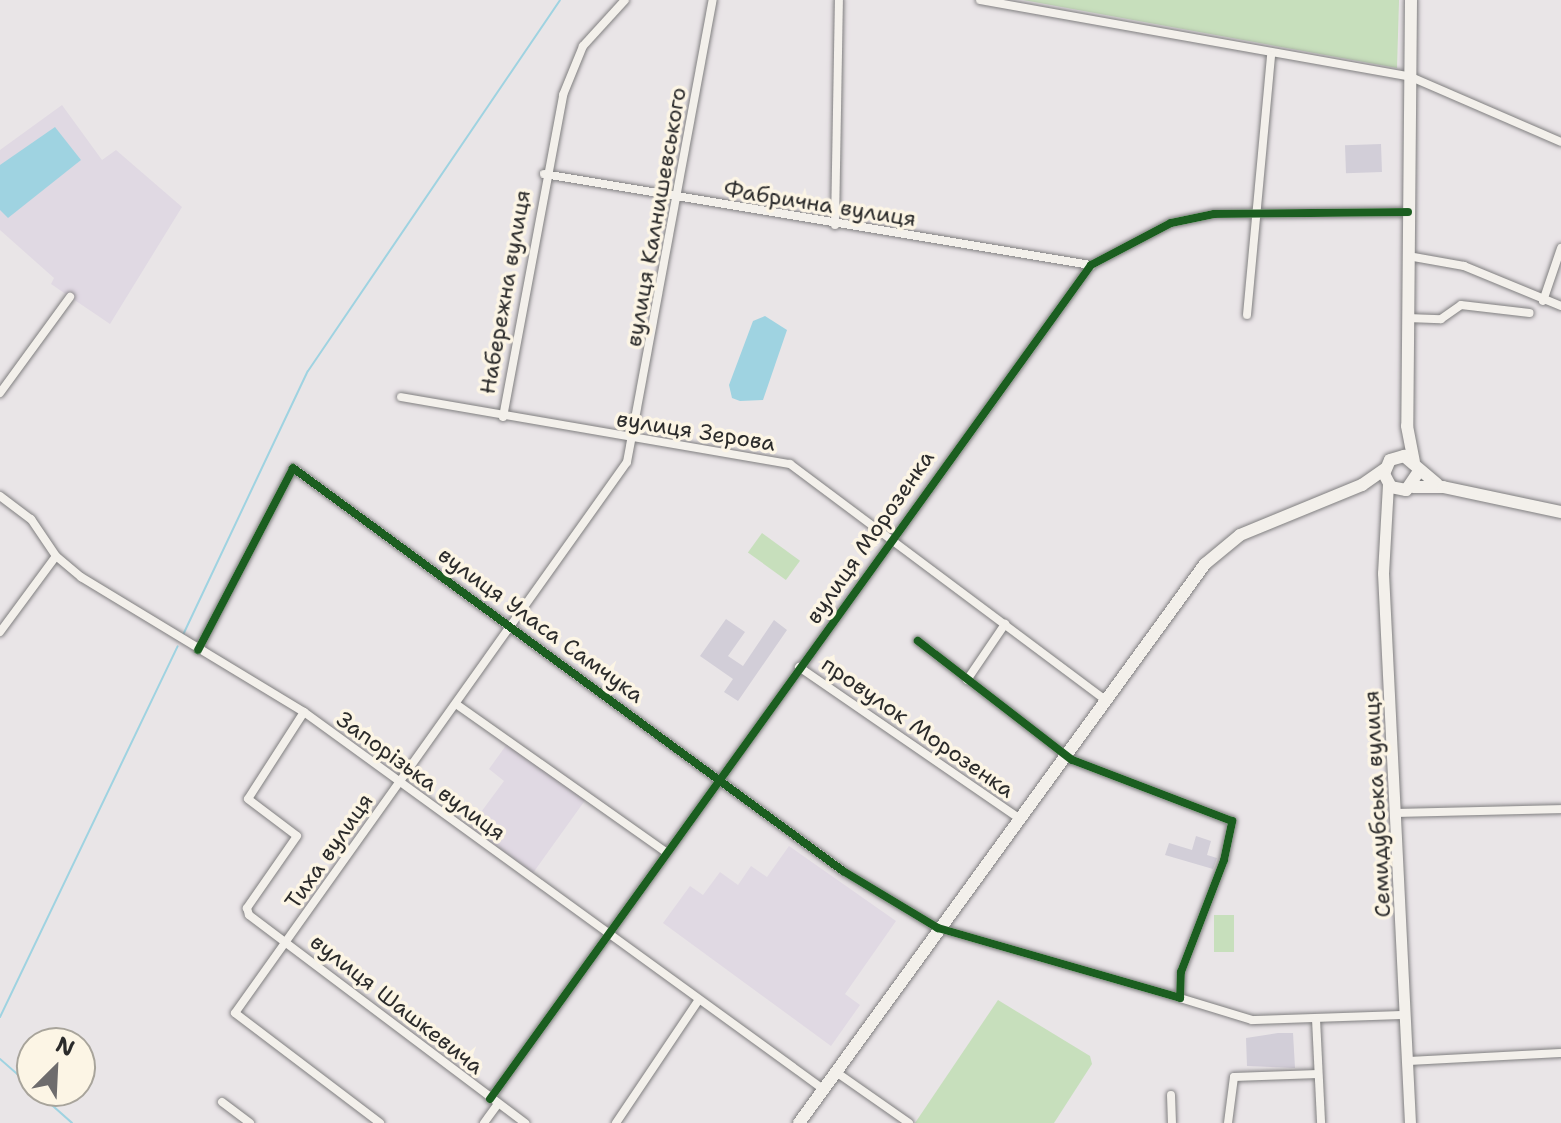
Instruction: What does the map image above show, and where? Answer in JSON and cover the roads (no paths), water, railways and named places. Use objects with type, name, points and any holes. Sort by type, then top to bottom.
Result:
[{"type":"main road","points":[[1409,488],[1416,466],[1407,426],[1411,0]]},
{"type":"main road","points":[[799,1123],[1103,698],[1223,546],[1362,485],[1385,469],[1407,426]]},
{"type":"main road","points":[[1393,458],[1416,466],[1449,488]]},
{"type":"main road","points":[[1385,469],[1388,484]]},
{"type":"main road","points":[[1362,485],[1449,488],[1561,512]]},
{"type":"street","name":"Набережна вулиця","points":[[503,417],[544,174],[571,69],[598,25],[625,0]]},
{"type":"street","name":"вулиця Калнишевського","points":[[636,441],[713,0]]},
{"type":"street","points":[[835,225],[839,0]]},
{"type":"street","points":[[980,0],[1271,55],[1411,77],[1561,142]]},
{"type":"street","points":[[1247,315],[1271,55]]},
{"type":"street","name":"Фабрична вулиця","points":[[544,174],[835,225],[1091,265]]},
{"type":"street","name":"вулиця Морозенка","points":[[484,1123],[494,1101],[667,853],[890,539],[1091,265],[1171,223],[1256,213],[1408,212]]},
{"type":"street","points":[[1543,301],[1561,248]]},
{"type":"street","points":[[1408,256],[1464,266],[1561,306]]},
{"type":"street","points":[[0,393],[70,297]]},
{"type":"street","points":[[1407,318],[1441,319],[1461,305],[1530,313]]},
{"type":"street","name":"вулиця Зерова","points":[[401,397],[636,441],[790,464],[1103,698]]},
{"type":"street","name":"Тиха вулиця","points":[[380,1123],[235,1013],[627,462],[636,441]]},
{"type":"street","name":"вулиця Уласа Самчука","points":[[198,650],[293,468],[723,778],[843,871],[938,928],[1252,1020],[1405,1015]]},
{"type":"street","name":"Семидубська вулиця","points":[[1388,484],[1389,509],[1383,573],[1399,813],[1410,1123]]},
{"type":"street","points":[[1389,509],[1409,488]]},
{"type":"street","name":"Запорізька вулиця","points":[[0,496],[31,519],[56,556],[108,597],[304,712],[823,1089]]},
{"type":"street","points":[[0,632],[3,621],[56,556]]},
{"type":"street","points":[[967,680],[1005,624]]},
{"type":"street","points":[[918,641],[1064,754],[1232,821],[1224,860],[1181,972],[1180,998]]},
{"type":"street","name":"провулок Морозенка","points":[[799,667],[1017,817]]},
{"type":"street","points":[[456,704],[667,853]]},
{"type":"street","name":"вулиця Шашкевича","points":[[304,712],[248,799],[297,836],[247,908],[287,942],[525,1123]]},
{"type":"street","points":[[1399,813],[1561,809]]},
{"type":"street","points":[[616,1123],[698,1001]]},
{"type":"street","points":[[1316,1019],[1321,1123]]},
{"type":"street","points":[[1408,1061],[1561,1053]]},
{"type":"street","points":[[836,1072],[909,1123]]},
{"type":"street","points":[[1228,1123],[1234,1077],[1318,1074]]},
{"type":"street","points":[[1171,1095],[1172,1123]]},
{"type":"street","points":[[222,1102],[250,1123]]},
{"type":"water","points":[[55,127],[81,160],[8,218],[0,210],[0,165]]},
{"type":"water","points":[[765,316],[787,330],[763,400],[740,401],[732,398],[729,385],[753,321]]},
{"type":"waterway","points":[[182,637],[308,371],[560,0]]},
{"type":"waterway","points":[[0,1017],[178,646]]},
{"type":"waterway","points":[[0,1059],[16,1073]]},
{"type":"waterway","points":[[54,1107],[72,1123]]}]
